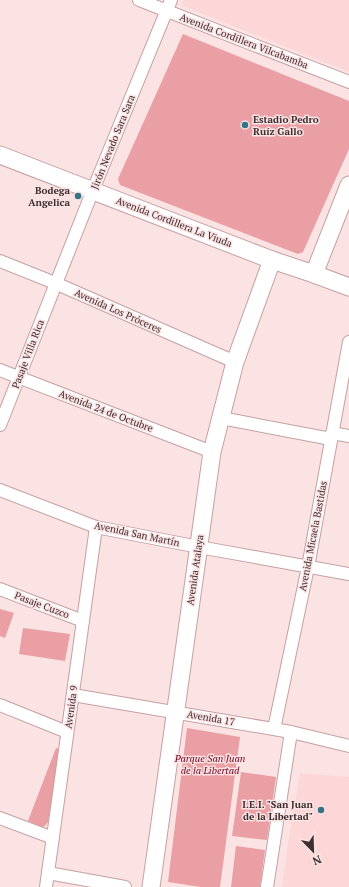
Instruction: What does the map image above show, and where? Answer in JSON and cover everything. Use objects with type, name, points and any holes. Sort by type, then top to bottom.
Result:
[{"type":"street","name":"Avenida Cordillera Vilcabamba","points":[[139,0],[169,5],[349,82]]},
{"type":"street","name":"Jirón Nevado Sara Sara","points":[[55,283],[169,5]]},
{"type":"street","name":"Avenida Cordillera La Viuda","points":[[0,155],[272,260],[349,287]]},
{"type":"street","points":[[314,274],[349,185]]},
{"type":"street","name":"Avenida Atalaya","points":[[151,887],[212,452],[235,362],[272,260]]},
{"type":"street","name":"Avenida Los Próceres","points":[[0,261],[55,283],[235,362]]},
{"type":"street","name":"Pasaje Villa Rica","points":[[0,425],[55,283]]},
{"type":"street","name":"Avenida Micaela Bastidas","points":[[274,729],[308,566],[349,342]]},
{"type":"street","name":"Avenida 24 de Octubre","points":[[0,370],[212,452]]},
{"type":"street","points":[[221,418],[332,436],[349,436]]},
{"type":"street","name":"Avenida San Martín","points":[[0,490],[96,526],[199,547],[349,574]]},
{"type":"street","name":"Avenida 9","points":[[46,887],[96,526]]},
{"type":"street","name":"Pasaje Cuzco","points":[[0,589],[83,621]]},
{"type":"street","name":"Avenida 17","points":[[73,695],[291,732],[349,746]]},
{"type":"street","points":[[0,705],[67,732]]},
{"type":"street","points":[[267,887],[291,732]]},
{"type":"street","points":[[0,818],[53,838]]},
{"type":"street","points":[[48,873],[126,887]]},
{"type":"shaded area","points":[[184,0],[349,0],[349,72],[181,5]]},
{"type":"shaded area","name":"I.E.I. \"San Juan de la Libertad\"","points":[[300,773],[349,777],[349,887],[282,887]]},
{"type":"green space","name":"Estadio Pedro Ruíz Gallo","points":[[183,34],[349,101],[349,149],[303,252],[298,254],[120,185],[118,179]]},
{"type":"green space","points":[[0,609],[14,613],[5,638],[0,636]]},
{"type":"green space","points":[[23,628],[70,634],[65,661],[19,654]]},
{"type":"green space","name":"Parque San Juan de la Libertad","points":[[187,728],[240,737],[220,887],[201,887],[168,882]]},
{"type":"green space","points":[[56,748],[60,749],[48,822],[42,827],[28,821]]},
{"type":"green space","points":[[241,772],[276,777],[267,840],[232,836]]},
{"type":"green space","points":[[236,846],[265,850],[260,887],[231,887]]},
{"type":"place","name":"Estadio Pedro Ruíz Gallo","points":[[245,125]]},
{"type":"place","name":"Bodega Angelica","points":[[78,196]]},
{"type":"place","name":"I.E.I. \"San Juan de la Libertad\"","points":[[321,810]]}]
